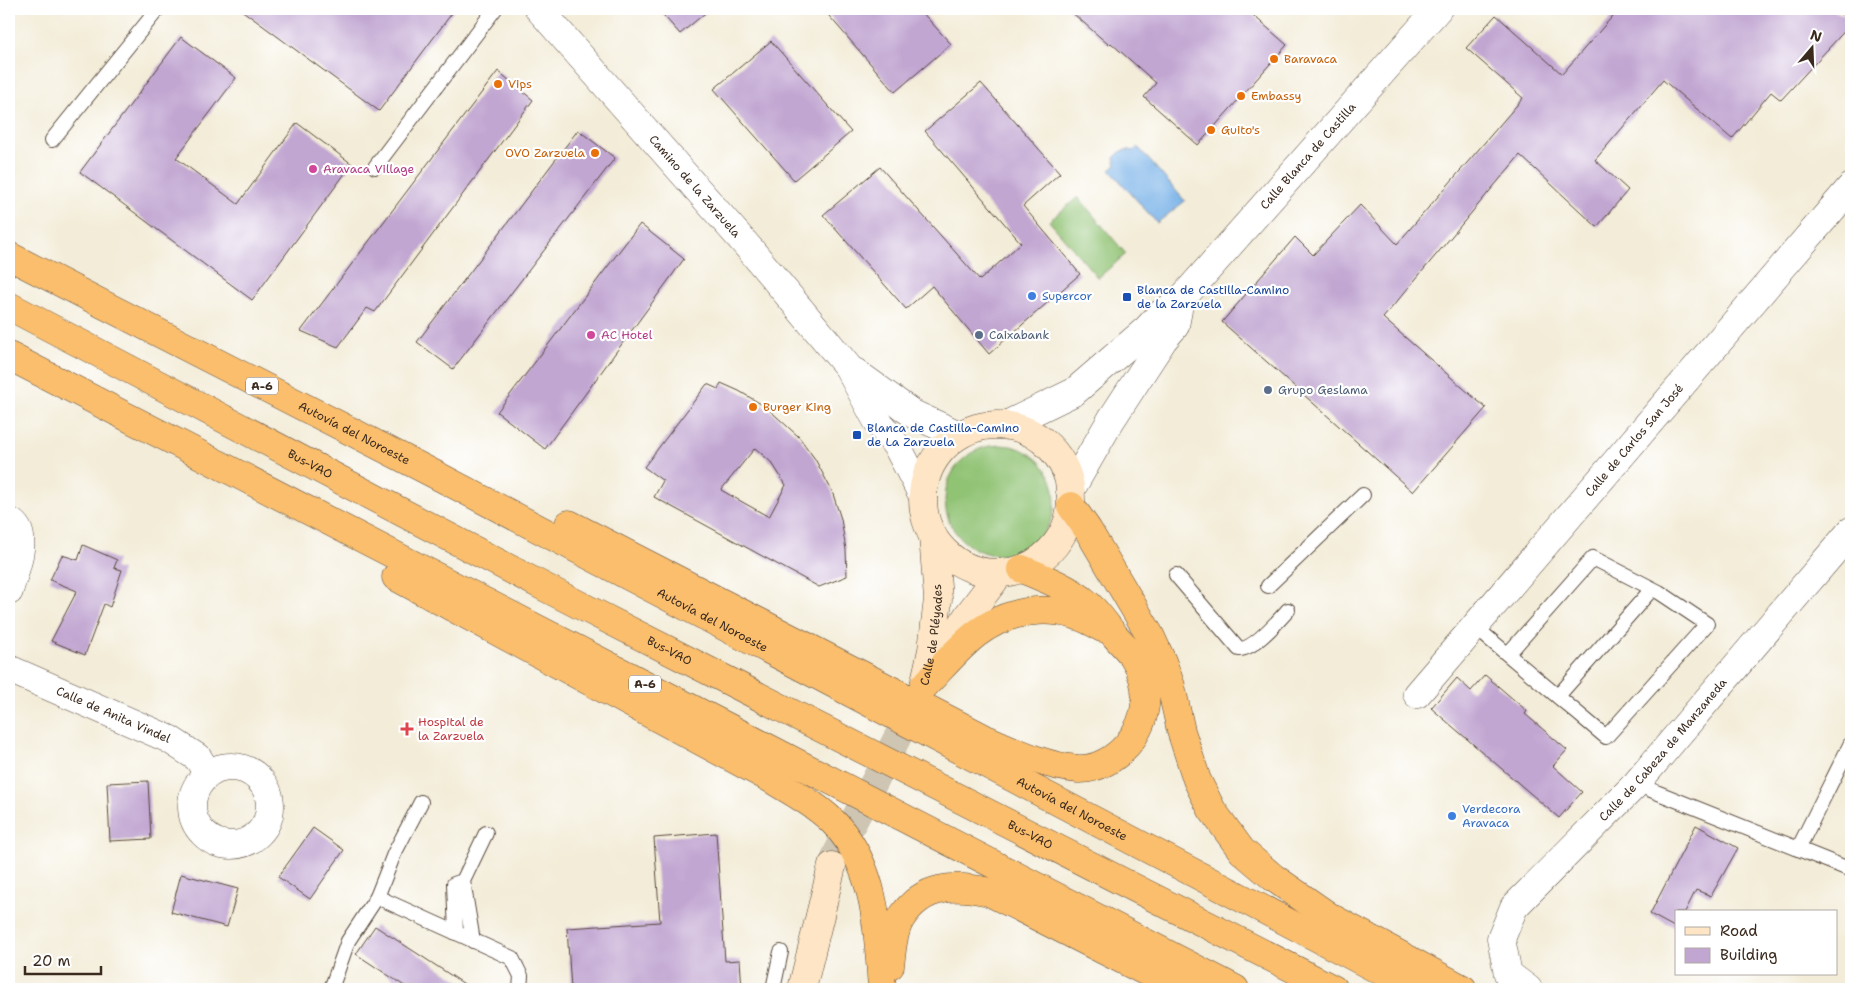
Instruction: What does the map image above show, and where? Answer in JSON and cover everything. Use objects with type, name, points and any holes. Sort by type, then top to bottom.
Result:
[{"type":"highway","points":[[9,238],[88,297]]},
{"type":"highway","name":"Autovía del Noroeste","points":[[9,256],[436,475],[1415,989]]},
{"type":"highway","name":"Bus-VAO","points":[[9,306],[550,590],[1333,989]]},
{"type":"highway","name":"A-6","points":[[9,356],[1235,989]]},
{"type":"highway","points":[[55,380],[406,582],[771,779],[818,808],[836,825],[861,863],[873,899],[884,989]]},
{"type":"highway","points":[[436,475],[509,495],[572,525],[984,738],[1031,759],[1080,769],[1098,766],[1114,757],[1137,732],[1144,716],[1147,698],[1140,668],[1132,655],[1100,616],[1084,600],[1064,588],[1011,571]]},
{"type":"highway","points":[[1071,499],[1150,635],[1171,686],[1188,755],[1197,780],[1212,810],[1242,851],[1274,878],[1330,917],[1463,989]]},
{"type":"highway","points":[[924,686],[974,635],[993,622],[1010,615],[1028,611],[1048,610],[1072,614],[1090,620],[1116,636]]},
{"type":"highway","points":[[884,989],[894,936],[901,917],[916,901],[932,891],[950,887],[968,887],[989,892],[1180,989]]},
{"type":"main road","points":[[1006,425],[1025,431],[1042,441],[1056,455],[1066,472],[1071,499],[1067,523],[1060,538],[1050,551],[1037,561],[1011,571],[980,571],[961,564],[945,552],[933,536],[923,510],[925,482],[929,468],[937,455],[959,435],[974,428],[1006,425]]},
{"type":"main road","name":"Calle de Pléyades","points":[[924,686],[934,641],[938,600],[933,536]]},
{"type":"main road","name":"Calle de Pléyades","points":[[924,686],[968,615],[1011,571]]},
{"type":"main road","points":[[802,989],[832,866]]},
{"type":"street","name":"Camino de la Zarzuela","points":[[539,9],[749,248],[848,367],[876,420],[898,448],[923,496]]},
{"type":"street","name":"Calle Blanca de Castilla","points":[[1006,425],[1074,392],[1147,329],[1162,313],[1178,303],[1438,9]]},
{"type":"street","name":"Calle de Carlos San José","points":[[1417,694],[1851,187]]},
{"type":"street","points":[[1071,499],[1116,412],[1163,340],[1175,326],[1178,303]]},
{"type":"street","name":"Camino de la Zarzuela","points":[[848,367],[913,414],[959,435]]},
{"type":"street","points":[[9,591],[15,531]]},
{"type":"street","name":"Calle de Cabeza de Manzaneda","points":[[1518,982],[1501,939],[1514,907],[1636,784],[1851,531]]},
{"type":"street","name":"Calle de Anita Vindel","points":[[9,669],[169,739],[186,748],[198,758],[208,774]]},
{"type":"lane","points":[[52,140],[158,9]]},
{"type":"lane","points":[[375,167],[495,9]]},
{"type":"lane","points":[[1268,586],[1363,495]]},
{"type":"lane","points":[[1475,626],[1508,654],[1558,696],[1606,736],[1707,624],[1652,589],[1593,558],[1508,654]]},
{"type":"lane","points":[[1176,575],[1239,649],[1246,649],[1288,610]]},
{"type":"lane","points":[[1558,696],[1652,589]]},
{"type":"lane","points":[[1798,849],[1851,743]]},
{"type":"lane","points":[[1636,784],[1851,870]]},
{"type":"lane","points":[[331,989],[348,941],[377,896],[394,854],[421,802]]},
{"type":"lane","points":[[473,941],[463,881],[486,833]]},
{"type":"lane","points":[[456,933],[454,884],[463,881]]},
{"type":"lane","points":[[377,896],[512,958],[521,976],[520,989]]},
{"type":"lane","points":[[773,989],[781,952]]},
{"type":"green space","points":[[1078,197],[1126,254],[1098,278],[1049,221]]},
{"type":"green space","points":[[1000,445],[1021,449],[1039,461],[1051,479],[1055,500],[1051,521],[1039,539],[1021,551],[1000,555],[979,551],[961,539],[949,521],[945,500],[949,479],[961,461],[979,449]]},
{"type":"water","points":[[1138,147],[1185,201],[1157,223],[1110,170],[1116,165],[1114,158],[1118,154],[1125,150],[1134,151]]},
{"type":"building","points":[[240,9],[455,9],[379,111]]},
{"type":"building","points":[[658,9],[710,9],[680,34]]},
{"type":"building","points":[[823,9],[919,9],[951,44],[895,92]]},
{"type":"building","points":[[1068,9],[1246,9],[1287,45],[1198,145],[1144,97],[1156,83],[1111,43],[1109,45]]},
{"type":"building","points":[[1619,9],[1831,9],[1851,19],[1851,24],[1781,100],[1771,92],[1732,139],[1663,80],[1595,160],[1628,190],[1597,227],[1520,155],[1383,318],[1486,408],[1413,492],[1222,322],[1295,237],[1313,255],[1360,205],[1397,244],[1523,98],[1466,48],[1496,15],[1562,74]]},
{"type":"building","points":[[181,37],[236,78],[176,158],[238,204],[297,123],[352,164],[252,300],[80,172]]},
{"type":"building","points":[[771,41],[851,132],[794,180],[714,89]]},
{"type":"building","points":[[498,71],[533,100],[375,312],[367,308],[338,347],[301,331]]},
{"type":"building","points":[[981,83],[1060,173],[1023,206],[1080,274],[989,354],[932,286],[906,309],[823,215],[880,167],[980,280],[1021,243],[925,131]]},
{"type":"building","points":[[578,130],[615,158],[453,369],[417,342]]},
{"type":"building","name":"AC Hotel","points":[[640,224],[684,259],[545,449],[497,412]]},
{"type":"building","points":[[721,383],[766,407],[799,437],[815,459],[832,491],[841,519],[846,550],[847,576],[819,587],[654,497],[663,481],[644,467],[707,384],[718,389]],"holes":[[[755,448],[772,463],[786,485],[769,517],[721,490]]]},
{"type":"building","points":[[83,545],[117,560],[114,568],[122,570],[110,607],[104,604],[85,655],[51,641],[77,591],[50,580],[62,555],[78,560]]},
{"type":"building","points":[[1485,675],[1527,711],[1525,714],[1567,750],[1553,766],[1582,792],[1559,818],[1431,708],[1457,678],[1471,691]]},
{"type":"building","points":[[148,781],[151,839],[110,841],[107,783]]},
{"type":"building","points":[[1696,825],[1738,848],[1711,896],[1696,890],[1686,910],[1675,910],[1675,927],[1650,914]]},
{"type":"building","points":[[313,828],[344,850],[310,899],[278,877]]},
{"type":"building","points":[[716,833],[725,961],[740,960],[742,989],[571,989],[567,928],[660,922],[654,838]]},
{"type":"building","points":[[181,874],[238,889],[227,927],[171,912]]},
{"type":"building","points":[[375,926],[472,989],[409,989],[356,954]]},
{"type":"tunnel","points":[[832,866],[917,700]]},
{"type":"place","name":"Baravaca","points":[[1274,59]]},
{"type":"place","name":"Vips","points":[[498,84]]},
{"type":"place","name":"Embassy","points":[[1241,96]]},
{"type":"place","name":"Guito's","points":[[1211,130]]},
{"type":"place","name":"OVO Zarzuela","points":[[595,153]]},
{"type":"place","name":"Aravaca Village","points":[[313,169]]},
{"type":"place","name":"Supercor","points":[[1032,296]]},
{"type":"place","name":"Blanca de Castilla-Camino de la Zarzuela","points":[[1127,297]]},
{"type":"place","name":"AC Hotel","points":[[591,335]]},
{"type":"place","name":"Caixabank","points":[[979,335]]},
{"type":"place","name":"Grupo Geslama","points":[[1268,390]]},
{"type":"place","name":"Burger King","points":[[753,407]]},
{"type":"place","name":"Blanca de Castilla-Camino de La Zarzuela","points":[[857,435]]},
{"type":"place","name":"Hospital de la Zarzuela","points":[[407,729]]},
{"type":"place","name":"Verdecora Aravaca","points":[[1452,816]]}]
